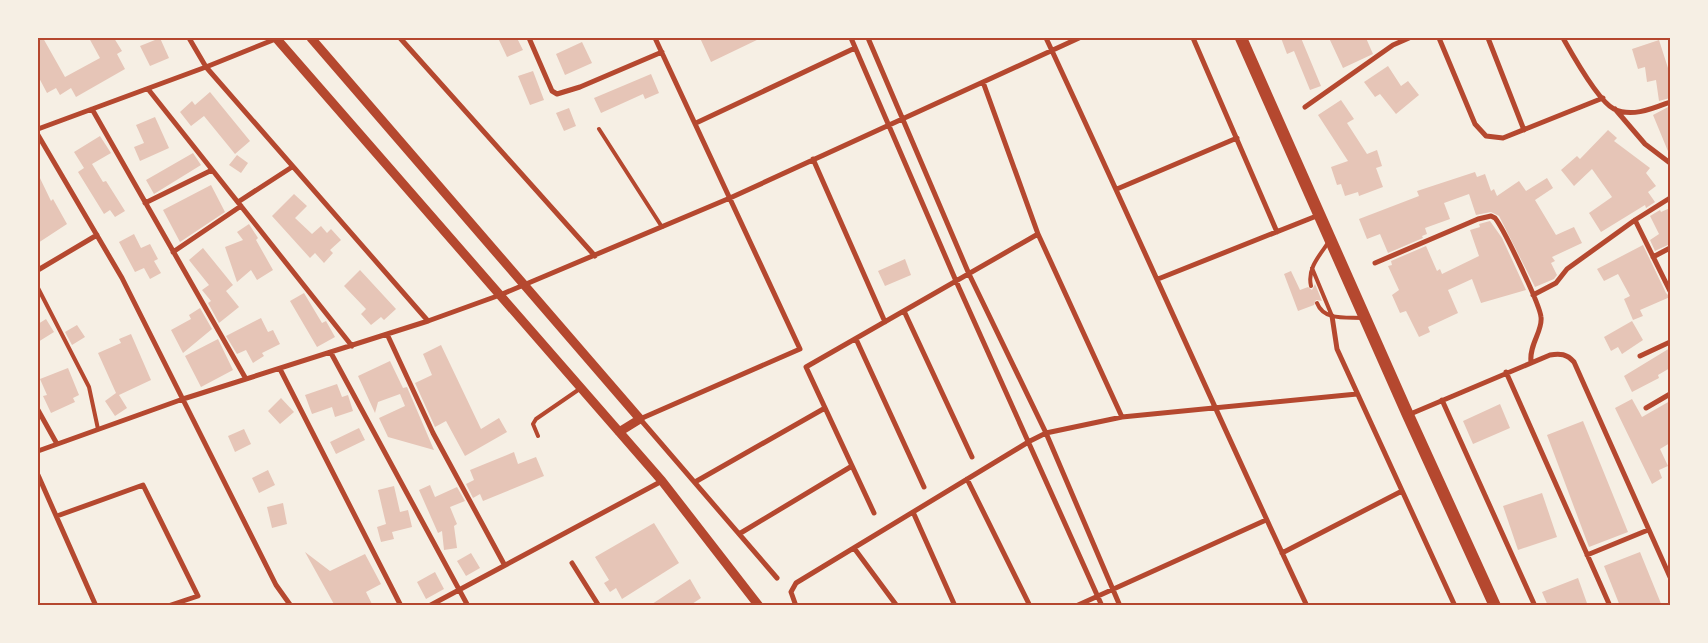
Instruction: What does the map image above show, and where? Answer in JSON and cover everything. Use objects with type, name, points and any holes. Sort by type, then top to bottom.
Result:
[{"type":"main road","points":[[1241,38],[1495,606]]},
{"type":"street","points":[[189,38],[206,67],[428,321]]},
{"type":"street","points":[[38,129],[148,89],[278,38],[662,481],[759,606]]},
{"type":"street","points":[[311,38],[777,578]]},
{"type":"street","points":[[400,38],[595,256]]},
{"type":"street","points":[[531,38],[552,92],[557,94],[580,87],[662,52]]},
{"type":"street","points":[[619,432],[640,419],[800,350],[655,38]]},
{"type":"street","points":[[851,38],[956,281],[1030,440],[1102,606]]},
{"type":"street","points":[[868,38],[969,274],[1046,433],[1120,606]]},
{"type":"street","points":[[1046,38],[1158,279],[1213,407],[1307,606]]},
{"type":"street","points":[[38,450],[183,399],[352,346],[500,295],[730,198],[1079,38]]},
{"type":"street","points":[[1193,38],[1277,232]]},
{"type":"street","points":[[1305,107],[1392,45],[1409,38]]},
{"type":"street","points":[[1439,38],[1479,130],[1496,139],[1524,130],[1602,98]]},
{"type":"street","points":[[1488,38],[1524,130]]},
{"type":"street","points":[[1562,38],[1602,98],[1645,144],[1670,162]]},
{"type":"street","points":[[696,124],[855,48]]},
{"type":"street","points":[[983,82],[1038,234],[1122,417]]},
{"type":"street","points":[[148,89],[352,346]]},
{"type":"street","points":[[1614,109],[1641,112],[1670,102]]},
{"type":"street","points":[[92,109],[246,379]]},
{"type":"street","points":[[38,135],[122,278],[276,585],[291,606]]},
{"type":"street","points":[[1117,189],[1237,138]]},
{"type":"street","points":[[813,160],[885,322]]},
{"type":"street","points":[[173,252],[292,167]]},
{"type":"street","points":[[145,203],[212,170]]},
{"type":"street","points":[[1533,295],[1556,283],[1567,269],[1635,220],[1670,198]]},
{"type":"street","points":[[1158,279],[1320,215]]},
{"type":"street","points":[[1375,263],[1478,219],[1491,216],[1498,221],[1533,295],[1541,318],[1530,351],[1531,362]]},
{"type":"street","points":[[1635,220],[1670,291]]},
{"type":"street","points":[[874,513],[806,367],[1038,234]]},
{"type":"street","points":[[38,270],[97,235]]},
{"type":"street","points":[[1653,257],[1670,248]]},
{"type":"street","points":[[904,311],[972,457]]},
{"type":"street","points":[[1332,316],[1337,349],[1454,606]]},
{"type":"street","points":[[387,334],[433,433],[504,564]]},
{"type":"street","points":[[856,339],[924,487]]},
{"type":"street","points":[[1640,356],[1670,342]]},
{"type":"street","points":[[331,352],[457,589],[468,606]]},
{"type":"street","points":[[1408,415],[1531,362],[1563,354],[1574,362],[1670,577]]},
{"type":"street","points":[[280,369],[401,606]]},
{"type":"street","points":[[1506,372],[1610,606]]},
{"type":"street","points":[[796,606],[792,601],[790,592],[796,584],[1030,440],[1046,433],[1122,417],[1357,394]]},
{"type":"street","points":[[1646,408],[1670,394]]},
{"type":"street","points":[[1442,400],[1535,606]]},
{"type":"street","points":[[695,482],[825,408]]},
{"type":"street","points":[[38,410],[57,444]]},
{"type":"street","points":[[739,534],[852,466]]},
{"type":"street","points":[[38,475],[96,606]]},
{"type":"street","points":[[967,479],[1030,606]]},
{"type":"street","points":[[429,606],[457,589],[662,481]]},
{"type":"street","points":[[57,516],[143,485],[198,596],[168,606]]},
{"type":"street","points":[[1282,553],[1402,492]]},
{"type":"street","points":[[913,512],[955,606]]},
{"type":"street","points":[[1076,606],[1266,520]]},
{"type":"street","points":[[1587,555],[1648,530]]},
{"type":"street","points":[[854,548],[897,606]]},
{"type":"street","points":[[572,563],[599,606]]},
{"type":"lane","points":[[599,129],[662,227]]},
{"type":"lane","points":[[1310,286],[1309,277],[1312,268],[1330,239]]},
{"type":"lane","points":[[1312,268],[1332,316]]},
{"type":"lane","points":[[38,288],[89,387],[98,429]]},
{"type":"lane","points":[[1317,303],[1323,314],[1366,318]]},
{"type":"lane","points":[[538,436],[533,424],[536,419],[581,388]]},
{"type":"building","points":[[38,38],[43,38],[65,77],[100,58],[89,38],[114,38],[122,51],[117,54],[125,69],[76,97],[71,88],[60,95],[56,88],[47,93],[38,76]]},
{"type":"building","points":[[160,38],[169,58],[150,66],[140,46]]},
{"type":"building","points":[[498,38],[517,38],[523,50],[507,57]]},
{"type":"building","points":[[700,38],[761,38],[711,62]]},
{"type":"building","points":[[1281,38],[1301,38],[1321,86],[1310,90],[1294,51],[1287,54]]},
{"type":"building","points":[[1329,38],[1366,38],[1373,54],[1343,68]]},
{"type":"building","points":[[1659,40],[1668,68],[1670,67],[1670,98],[1659,101],[1656,80],[1647,82],[1645,67],[1638,69],[1632,49]]},
{"type":"building","points":[[582,42],[592,63],[565,75],[556,54]]},
{"type":"building","points":[[1388,66],[1401,86],[1408,81],[1419,95],[1396,114],[1380,94],[1375,97],[1364,82]]},
{"type":"building","points":[[533,71],[544,100],[530,105],[518,76]]},
{"type":"building","points":[[651,74],[659,93],[645,99],[643,94],[601,113],[594,98]]},
{"type":"building","points":[[210,92],[250,141],[235,154],[204,116],[191,126],[180,112],[192,101],[195,105]]},
{"type":"building","points":[[1341,100],[1354,119],[1347,123],[1367,154],[1377,150],[1382,166],[1376,168],[1383,187],[1359,196],[1358,192],[1345,196],[1341,184],[1337,185],[1331,167],[1348,161],[1318,115]]},
{"type":"building","points":[[1670,106],[1670,156],[1653,115]]},
{"type":"building","points":[[569,108],[576,126],[564,131],[556,113]]},
{"type":"building","points":[[155,117],[169,148],[140,161],[134,147],[144,143],[136,125]]},
{"type":"building","points":[[1608,130],[1617,138],[1614,141],[1650,168],[1646,173],[1656,186],[1648,192],[1655,202],[1646,208],[1645,205],[1601,232],[1589,213],[1612,197],[1592,169],[1574,186],[1561,170],[1577,156],[1580,159]]},
{"type":"building","points":[[100,136],[111,153],[92,164],[103,182],[106,181],[125,211],[115,217],[110,210],[104,214],[78,172],[84,168],[74,152]]},
{"type":"building","points":[[193,153],[201,165],[154,194],[146,180]]},
{"type":"building","points":[[237,155],[248,163],[241,173],[229,165]]},
{"type":"building","points":[[1475,172],[1477,177],[1485,174],[1491,191],[1494,189],[1497,196],[1519,181],[1526,191],[1547,178],[1553,188],[1535,200],[1556,235],[1574,227],[1582,243],[1552,257],[1555,261],[1551,263],[1557,275],[1554,279],[1535,287],[1499,216],[1491,212],[1476,215],[1469,194],[1444,203],[1450,219],[1425,228],[1427,234],[1422,236],[1423,238],[1388,253],[1380,234],[1367,239],[1359,219],[1419,196],[1417,191]]},
{"type":"building","points":[[38,174],[51,201],[53,199],[67,224],[38,243]]},
{"type":"building","points":[[211,185],[225,212],[180,242],[163,210]]},
{"type":"building","points":[[294,194],[307,206],[295,218],[312,234],[321,226],[327,233],[331,229],[341,240],[330,250],[333,253],[324,263],[315,253],[310,258],[272,216]]},
{"type":"building","points":[[1670,208],[1670,244],[1655,251],[1650,240],[1659,234],[1650,216],[1660,210],[1661,212]]},
{"type":"building","points":[[1490,221],[1502,238],[1526,290],[1481,303],[1472,279],[1448,290],[1458,313],[1428,327],[1430,332],[1419,337],[1406,311],[1400,313],[1392,295],[1399,290],[1388,266],[1392,265],[1391,261],[1426,246],[1437,271],[1440,269],[1442,274],[1479,256],[1470,230],[1480,227],[1479,224]]},
{"type":"building","points":[[249,224],[258,238],[256,240],[273,270],[257,280],[251,270],[237,282],[225,247],[243,240],[237,232]]},
{"type":"building","points":[[134,234],[141,248],[150,244],[158,259],[154,261],[161,273],[150,279],[144,268],[135,272],[119,242]]},
{"type":"building","points":[[1643,245],[1666,293],[1670,297],[1640,310],[1643,316],[1633,320],[1624,299],[1630,296],[1618,274],[1604,281],[1597,269]]},
{"type":"building","points":[[203,248],[233,285],[226,291],[239,307],[219,323],[208,303],[211,301],[202,290],[209,285],[189,260]]},
{"type":"building","points":[[905,259],[911,275],[885,286],[878,271]]},
{"type":"building","points":[[360,270],[396,309],[384,320],[381,317],[371,325],[361,314],[366,309],[344,286]]},
{"type":"building","points":[[1291,271],[1300,290],[1308,287],[1312,290],[1315,284],[1322,301],[1316,300],[1314,305],[1298,311],[1284,274]]},
{"type":"building","points":[[304,293],[322,323],[326,321],[335,337],[317,347],[290,301]]},
{"type":"building","points":[[200,308],[212,329],[183,353],[171,330],[191,319],[189,315]]},
{"type":"building","points":[[261,318],[268,332],[273,330],[280,344],[262,353],[264,356],[253,363],[246,350],[237,354],[226,336]]},
{"type":"building","points":[[46,319],[54,332],[38,342],[38,324]]},
{"type":"building","points":[[1632,321],[1643,340],[1622,354],[1618,347],[1611,351],[1604,337]]},
{"type":"building","points":[[77,325],[85,337],[72,345],[65,332]]},
{"type":"building","points":[[131,334],[151,380],[119,395],[127,408],[115,416],[105,401],[116,393],[98,353],[121,343],[119,339]]},
{"type":"building","points":[[218,339],[233,370],[201,387],[185,356]]},
{"type":"building","points":[[441,345],[481,429],[499,418],[507,432],[465,456],[446,421],[435,427],[415,383],[432,375],[423,354]]},
{"type":"building","points":[[1670,348],[1670,368],[1658,375],[1659,378],[1632,392],[1624,376]]},
{"type":"building","points":[[390,361],[403,388],[407,387],[434,450],[388,437],[379,418],[405,406],[400,394],[378,402],[375,413],[358,376]]},
{"type":"building","points":[[68,368],[79,395],[73,398],[75,402],[51,413],[43,396],[47,395],[40,379]]},
{"type":"building","points":[[337,384],[342,397],[348,395],[353,411],[335,417],[332,407],[312,414],[305,395]]},
{"type":"building","points":[[281,398],[294,412],[280,424],[268,411]]},
{"type":"building","points":[[1632,399],[1642,417],[1670,401],[1670,443],[1660,449],[1668,466],[1659,470],[1662,478],[1652,484],[1615,408]]},
{"type":"building","points":[[1500,404],[1510,428],[1473,444],[1463,421]]},
{"type":"building","points":[[1583,421],[1628,532],[1589,547],[1547,435]]},
{"type":"building","points":[[359,428],[365,440],[336,454],[330,442]]},
{"type":"building","points":[[244,429],[251,444],[235,452],[228,436]]},
{"type":"building","points":[[514,452],[518,464],[536,457],[544,476],[483,501],[480,494],[473,498],[466,484],[474,480],[470,470]]},
{"type":"building","points":[[268,470],[275,485],[259,493],[252,478]]},
{"type":"building","points":[[430,485],[435,497],[457,487],[465,501],[450,507],[457,524],[454,526],[457,548],[444,550],[442,531],[438,533],[419,490]]},
{"type":"building","points":[[394,486],[400,512],[408,510],[412,527],[392,532],[394,539],[381,542],[377,527],[386,524],[378,490]]},
{"type":"building","points":[[1542,493],[1557,537],[1518,550],[1503,506]]},
{"type":"building","points":[[283,503],[287,524],[272,528],[267,507]]},
{"type":"building","points":[[654,523],[679,563],[622,599],[616,588],[610,592],[604,583],[609,580],[595,557]]},
{"type":"building","points":[[305,552],[330,571],[365,554],[381,584],[366,592],[373,606],[335,606]]},
{"type":"building","points":[[1640,552],[1662,606],[1620,606],[1604,566]]},
{"type":"building","points":[[471,553],[480,568],[466,576],[457,561]]},
{"type":"building","points":[[435,572],[444,589],[426,599],[417,582]]},
{"type":"building","points":[[1578,578],[1588,606],[1548,606],[1542,592]]},
{"type":"building","points":[[690,579],[701,598],[689,606],[649,606]]}]
